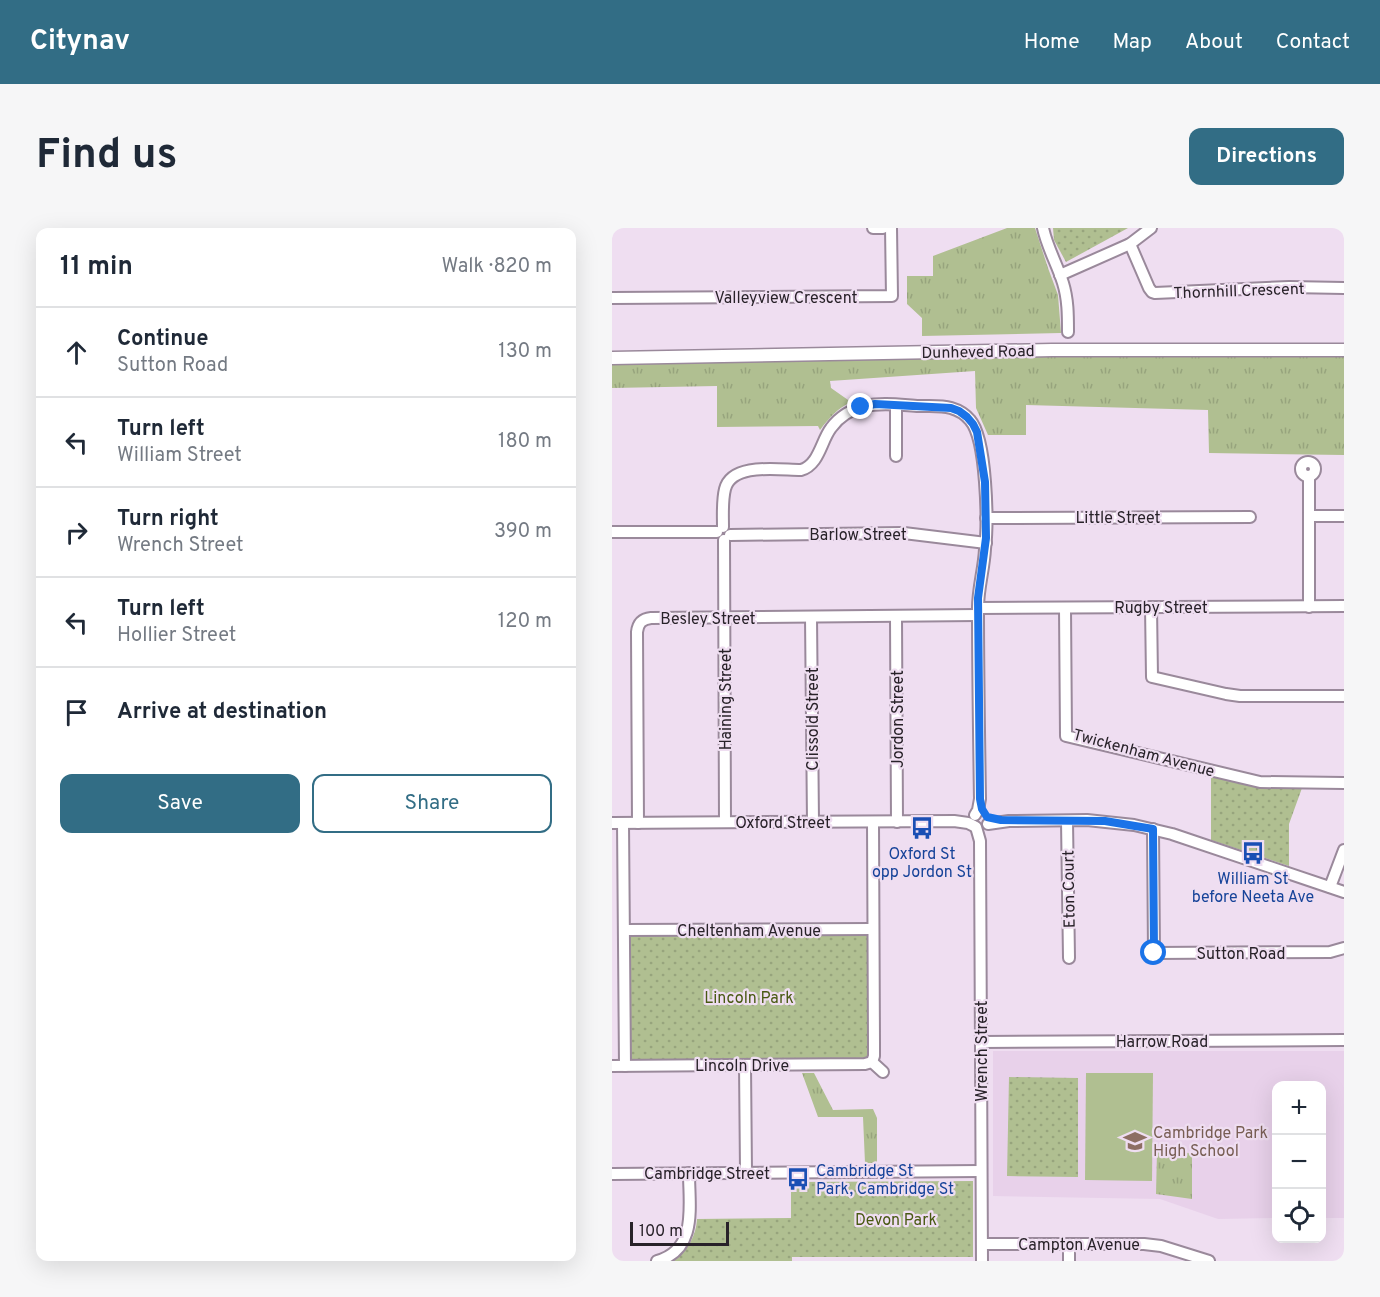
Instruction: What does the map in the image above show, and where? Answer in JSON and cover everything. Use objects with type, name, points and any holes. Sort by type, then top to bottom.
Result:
[{"type":"main road","name":"Dunheved Road","points":[[612,358],[1028,350],[1344,351]]},
{"type":"street","points":[[873,228],[883,228]]},
{"type":"street","name":"Valleyview Crescent","points":[[612,298],[892,296],[891,228]]},
{"type":"street","points":[[1043,228],[1067,301],[1068,332]]},
{"type":"street","points":[[1060,275],[1130,244],[1151,228]]},
{"type":"street","name":"Thornhill Crescent","points":[[1130,244],[1149,288],[1155,293],[1289,287],[1344,288]]},
{"type":"street","name":"Haining Street","points":[[725,822],[723,533],[725,490],[734,476],[746,471],[806,469],[813,463],[832,427],[848,412],[868,405],[896,405]]},
{"type":"street","points":[[896,405],[896,456]]},
{"type":"street","name":"Wrench Street","points":[[896,405],[951,408],[964,414],[973,424],[978,438],[984,471],[986,543],[978,612],[982,1261]]},
{"type":"street","points":[[1308,476],[1309,607]]},
{"type":"street","points":[[1309,516],[1344,516]]},
{"type":"street","name":"Little Street","points":[[986,518],[1250,517]]},
{"type":"street","name":"Barlow Street","points":[[612,532],[904,533],[986,543]]},
{"type":"street","name":"Rugby Street","points":[[978,612],[1065,608],[1344,606]]},
{"type":"street","points":[[1151,607],[1152,677],[1240,696],[1344,696]]},
{"type":"street","name":"Twickenham Avenue","points":[[1065,608],[1066,736],[1260,782],[1344,783]]},
{"type":"street","name":"Besley Street","points":[[638,823],[637,632],[639,624],[644,619],[896,617],[978,612]]},
{"type":"street","name":"Clissold Street","points":[[811,617],[813,822]]},
{"type":"street","name":"Jordon Street","points":[[896,617],[897,822]]},
{"type":"street","name":"Eton Court","points":[[1067,820],[1069,958]]},
{"type":"street","name":"Oxford Street","points":[[617,823],[954,821],[969,823],[980,821]]},
{"type":"street","points":[[980,821],[1105,821],[1153,829],[1344,892]]},
{"type":"street","points":[[873,822],[874,1056],[872,1062],[883,1072]]},
{"type":"street","points":[[617,823],[624,930],[625,1066]]},
{"type":"street","name":"Sutton Road","points":[[1153,829],[1154,953],[1330,952],[1344,948]]},
{"type":"street","points":[[1330,886],[1344,850]]},
{"type":"street","name":"Cheltenham Avenue","points":[[624,930],[873,929]]},
{"type":"street","points":[[612,971],[624,971]]},
{"type":"street","name":"Harrow Road","points":[[981,1042],[1344,1040]]},
{"type":"street","name":"Lincoln Drive","points":[[612,1066],[865,1064],[872,1062]]},
{"type":"street","points":[[745,1065],[746,1172]]},
{"type":"street","name":"Cambridge Street","points":[[612,1174],[981,1172]]},
{"type":"street","points":[[657,1261],[667,1258],[677,1250],[687,1235],[690,1219],[689,1173]]},
{"type":"street","name":"Campton Avenue","points":[[982,1244],[1152,1244],[1209,1261]]},
{"type":"street","points":[[1069,1244],[1070,1261]]},
{"type":"shaded area","name":"Cambridge Park High School","points":[[993,1051],[1344,1051],[1344,1218],[1326,1218],[1326,1081],[1272,1081],[1272,1218],[1218,1219],[1160,1199],[993,1196]]},
{"type":"green space","points":[[1007,228],[1035,228],[1058,295],[1061,333],[922,336],[922,318],[907,304],[907,276],[933,276],[933,256]]},
{"type":"green space","points":[[1053,228],[1128,228],[1066,262],[1054,240]]},
{"type":"green space","points":[[1053,355],[1344,357],[1344,455],[1209,453],[1208,410],[1026,405],[1026,435],[988,435],[976,408],[975,371],[830,381],[831,388],[851,402],[834,414],[820,430],[818,426],[717,427],[717,386],[612,388],[612,364]]},
{"type":"green space","points":[[1211,774],[1269,788],[1302,788],[1289,824],[1289,866],[1211,840]]},
{"type":"green space","name":"Lincoln Park","points":[[864,933],[869,936],[869,1055],[864,1060],[633,1062],[629,1060],[628,938],[631,935]]},
{"type":"green space","points":[[802,1073],[814,1073],[833,1110],[873,1109],[877,1118],[877,1163],[865,1163],[863,1117],[818,1117]]},
{"type":"green space","points":[[1086,1073],[1153,1073],[1152,1181],[1085,1180]]},
{"type":"green space","points":[[1009,1077],[1078,1078],[1078,1177],[1007,1176]]},
{"type":"green space","points":[[1157,1152],[1192,1153],[1192,1199],[1156,1194]]},
{"type":"green space","name":"Devon Park","points":[[973,1181],[973,1257],[792,1257],[792,1261],[674,1261],[690,1242],[697,1219],[791,1218],[791,1182]]},
{"type":"place","name":"Oxford St opp Jordon St","points":[[922,828]]},
{"type":"place","name":"William St before Neeta Ave","points":[[1253,853]]},
{"type":"place","name":"Cambridge Park High School","points":[[1135,1141]]},
{"type":"place","name":"Cambridge St Park, Cambridge St","points":[[798,1179]]},
{"type":"route","points":[[861,407],[875,404],[945,407],[959,411],[973,424],[980,447],[985,494],[985,555],[978,598],[980,799],[982,809],[987,817],[1009,821],[1088,820],[1153,829],[1154,953]]}]
